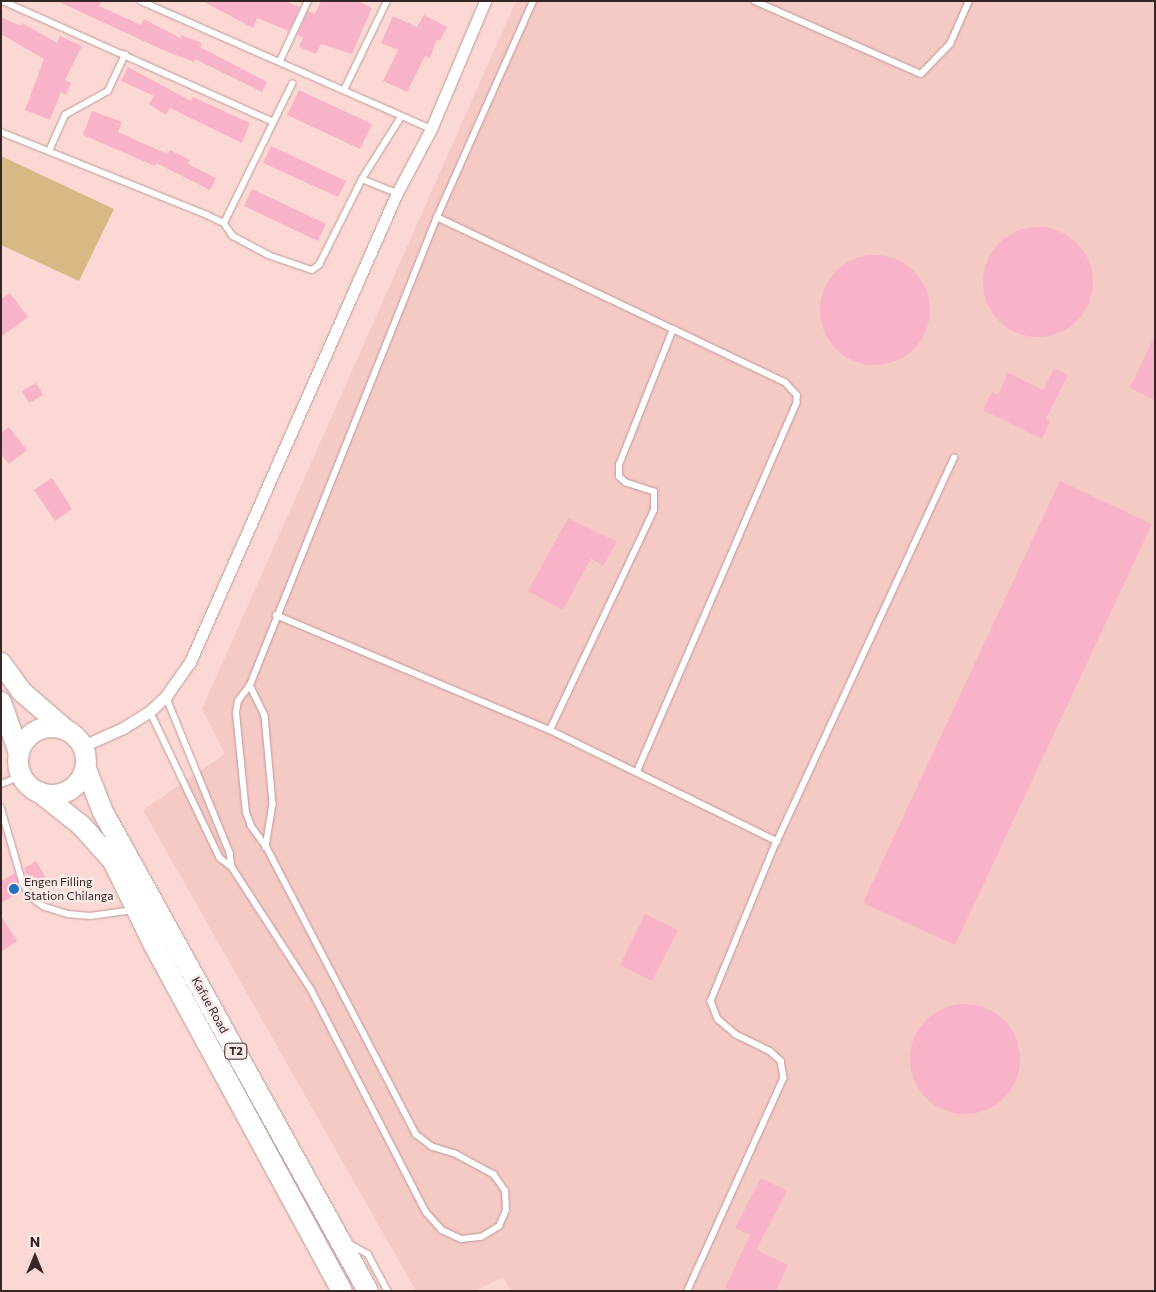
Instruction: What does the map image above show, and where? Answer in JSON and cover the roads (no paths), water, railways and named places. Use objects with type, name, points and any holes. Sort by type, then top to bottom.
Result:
[{"type":"highway","points":[[1,663],[21,691],[82,746],[86,769],[73,788],[50,795],[39,792],[22,776],[19,753],[1,702]]},
{"type":"highway","points":[[19,753],[29,736],[37,731],[56,727],[66,730]]},
{"type":"highway","name":"Kafue Road","points":[[86,769],[103,812],[368,1291]]},
{"type":"highway","name":"Kafue Road","points":[[39,792],[81,825],[112,861],[136,910],[342,1291]]},
{"type":"street","points":[[82,746],[123,728],[150,711],[166,696],[190,662],[397,193],[431,129],[485,1]]},
{"type":"lane","points":[[3,1],[273,122]]},
{"type":"lane","points":[[141,1],[431,129]]},
{"type":"lane","points":[[280,62],[308,1]]},
{"type":"lane","points":[[344,90],[387,1]]},
{"type":"lane","points":[[150,711],[220,858],[232,867],[311,989],[426,1212],[442,1230],[461,1239],[481,1237],[498,1226],[506,1210],[505,1191],[494,1175],[455,1154],[432,1147],[416,1134],[266,847],[251,826],[245,804],[236,713],[238,701],[250,685],[276,615],[438,217],[532,1]]},
{"type":"lane","points":[[754,1],[921,74],[950,44],[969,1]]},
{"type":"lane","points":[[49,152],[65,115],[108,91],[126,55]]},
{"type":"lane","points":[[224,223],[292,84]]},
{"type":"lane","points":[[1,132],[224,223],[233,236],[268,255],[312,270],[319,265],[362,179],[401,117]]},
{"type":"lane","points":[[362,179],[397,193]]},
{"type":"lane","points":[[438,217],[785,382],[794,388],[797,403],[638,770]]},
{"type":"lane","points":[[550,730],[654,510],[654,492],[626,483],[619,477],[619,465],[673,329]]},
{"type":"lane","points":[[688,1291],[784,1078],[781,1061],[770,1051],[735,1034],[718,1019],[711,1001],[777,841],[954,458]]},
{"type":"lane","points":[[276,615],[550,730],[638,770],[777,841]]},
{"type":"lane","points":[[250,685],[265,716],[273,804],[266,847]]},
{"type":"lane","points":[[166,696],[230,853],[232,867]]},
{"type":"lane","points":[[1,784],[22,776]]},
{"type":"lane","points":[[1,807],[23,883],[31,897],[45,907],[90,916],[136,910]]},
{"type":"lane","points":[[341,1240],[368,1254],[388,1291]]},
{"type":"place","name":"Engen Filling Station Chilanga","points":[[14,889]]}]
